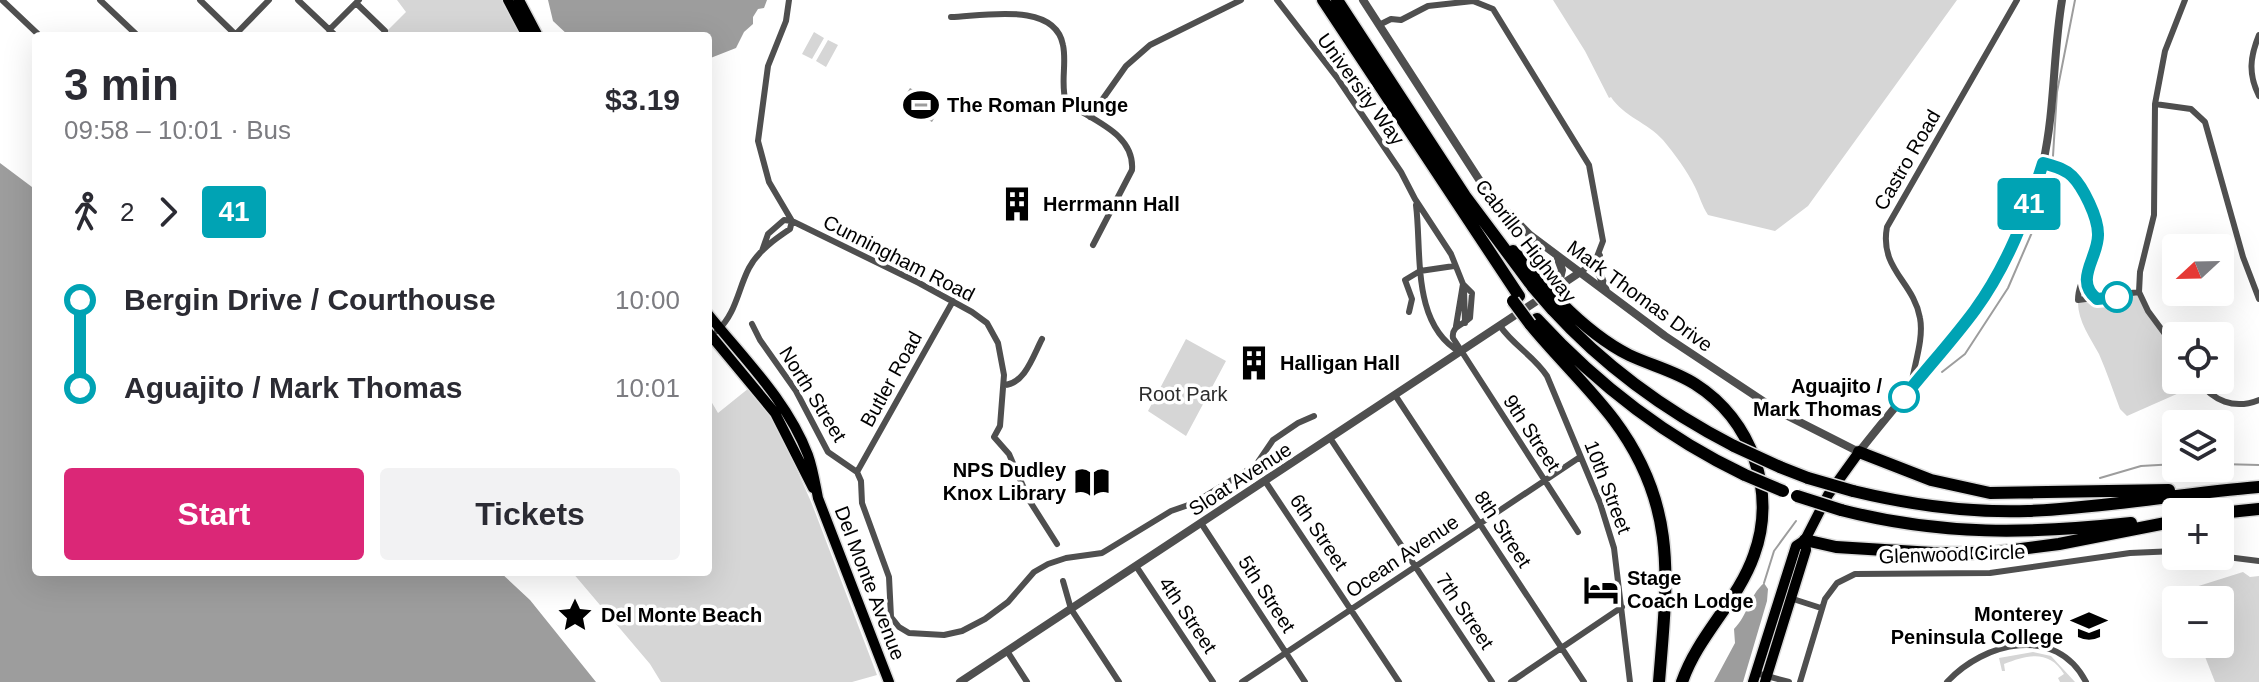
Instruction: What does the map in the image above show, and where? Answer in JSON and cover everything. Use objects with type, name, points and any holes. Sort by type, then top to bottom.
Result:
[{"type":"highway","points":[[1316,0],[1358,52]]},
{"type":"highway","name":"Cabrillo Highway","points":[[1323,0],[1533,321],[1640,414],[1689,446],[1745,475],[1841,510],[1912,525],[2001,532],[2162,520]]},
{"type":"highway","name":"Cabrillo Highway","points":[[1338,1],[1477,214],[1582,339],[1627,378],[1675,412],[1734,446],[1794,472],[1853,491],[1938,507],[2012,511],[2057,509],[2259,487]]},
{"type":"highway","points":[[1557,306],[1614,347],[1707,392],[1737,424],[1756,464],[1763,508],[1756,551],[1743,579],[1691,659],[1682,682]]},
{"type":"highway","points":[[1533,321],[1616,423],[1651,488],[1663,531],[1667,561],[1659,682]]},
{"type":"highway","points":[[1859,452],[1931,480],[1990,493],[2173,490],[2196,494]]},
{"type":"highway","points":[[2234,512],[2259,509]]},
{"type":"highway","points":[[1805,540],[1829,547],[1978,553],[2049,546],[2162,522]]},
{"type":"main road","points":[[508,0],[525,32]]},
{"type":"main road","points":[[519,0],[536,32]]},
{"type":"main road","name":"Del Monte Avenue","points":[[713,332],[775,413],[818,498],[889,682]]},
{"type":"main road","points":[[1766,679],[1787,569],[1796,546],[1805,540],[1828,495],[1859,452]]},
{"type":"main road","points":[[1766,679],[1806,550],[1805,540]]},
{"type":"street","points":[[2,0],[36,32]]},
{"type":"street","points":[[100,0],[134,32]]},
{"type":"street","points":[[200,0],[232,32]]},
{"type":"street","points":[[238,32],[269,0]]},
{"type":"street","points":[[298,0],[331,32]]},
{"type":"street","points":[[789,0],[786,21],[768,66],[758,141],[769,182],[792,221]]},
{"type":"street","points":[[1090,117],[1126,66],[1147,47],[1161,37],[1241,0]]},
{"type":"street","name":"University Way","points":[[1277,0],[1338,79],[1401,172],[1451,254],[1463,284],[1472,293],[1472,312],[1465,323],[1456,326]]},
{"type":"street","name":"Mark Thomas Drive","points":[[1363,0],[1489,193],[1519,225],[1674,343],[1766,403],[1844,447],[1859,452]]},
{"type":"street","name":"Castro Road","points":[[1910,389],[1921,321],[1918,308],[1887,257],[1887,227],[2017,0]]},
{"type":"street","points":[[1859,452],[1976,309],[1995,280],[2028,207],[2043,163],[2062,0]]},
{"type":"street","points":[[2162,330],[2139,292],[2140,272],[2154,215],[2155,104],[2165,51],[2185,0]]},
{"type":"street","points":[[1379,25],[1391,19],[1401,20],[1428,6],[1473,1],[1493,9],[1589,165],[1603,241],[1595,262],[1579,273]]},
{"type":"street","points":[[329,30],[358,2],[385,31]]},
{"type":"street","points":[[951,17],[1026,15],[1050,24],[1063,43],[1064,97],[1068,103],[1126,143],[1133,165],[1093,245]]},
{"type":"street","points":[[2259,35],[2251,64],[2251,76],[2259,96]]},
{"type":"street","points":[[2155,104],[2191,109],[2205,122],[2246,266],[2259,298]]},
{"type":"street","points":[[2043,163],[2071,175],[2097,225],[2097,244],[2078,289],[2078,300],[2139,292]]},
{"type":"street","points":[[1415,199],[1420,271]]},
{"type":"street","name":"Cunningham Road","points":[[713,332],[727,322],[750,265],[762,251],[768,234],[784,220],[792,221],[953,301],[980,318],[992,330],[1000,350],[1004,385],[1000,426],[994,437],[1009,454],[1029,500],[1057,544]]},
{"type":"street","points":[[1555,255],[1562,270],[1558,288]]},
{"type":"street","points":[[1599,256],[1601,279],[1609,295]]},
{"type":"street","points":[[1409,312],[1412,299],[1405,280],[1420,271],[1454,266]]},
{"type":"street","points":[[2088,270],[2087,287],[2097,299]]},
{"type":"street","name":"9th Street","points":[[1420,271],[1427,311],[1451,347],[1460,352],[1578,532]]},
{"type":"street","name":"Sloat Avenue","points":[[960,682],[1579,273]]},
{"type":"street","points":[[1460,352],[1452,335],[1463,284]]},
{"type":"street","name":"Butler Road","points":[[857,472],[953,301]]},
{"type":"street","name":"North Street","points":[[752,324],[796,391],[828,452],[857,472]]},
{"type":"street","name":"10th Street","points":[[1500,326],[1547,376],[1610,531],[1630,682]]},
{"type":"street","points":[[1004,385],[1020,379],[1042,339]]},
{"type":"street","points":[[2210,394],[2228,404],[2247,405],[2259,400]]},
{"type":"street","name":"8th Street","points":[[1395,395],[1584,682]]},
{"type":"street","points":[[857,472],[861,481],[862,503],[889,577],[889,613],[895,624],[909,633],[944,635],[971,627],[1008,602],[1034,572],[1066,558],[1102,553],[1171,511],[1194,503],[1256,465],[1273,440],[1314,416]]},
{"type":"street","name":"7th Street","points":[[1330,438],[1492,682]]},
{"type":"street","name":"Ocean Avenue","points":[[1242,682],[1580,457]]},
{"type":"street","name":"6th Street","points":[[1265,481],[1399,682]]},
{"type":"street","name":"5th Street","points":[[1201,523],[1305,682]]},
{"type":"street","name":"Glenwood Circle","points":[[1800,682],[1821,608],[1832,588],[1855,574],[1990,573],[2130,553],[2162,552]]},
{"type":"street","points":[[2234,558],[2259,561]]},
{"type":"street","name":"4th Street","points":[[1136,566],[1213,682]]},
{"type":"street","points":[[1063,581],[1071,609],[1119,682]]},
{"type":"street","points":[[1790,598],[1821,608]]},
{"type":"street","points":[[1511,682],[1622,607]]},
{"type":"street","points":[[1947,682],[1978,656],[1998,648],[2024,645],[2057,652],[2086,682]]},
{"type":"street","points":[[1007,651],[1027,682]]},
{"type":"street","points":[[1766,679],[1789,682]]},
{"type":"green space","points":[[397,0],[502,0],[520,32],[388,32],[406,12]]},
{"type":"green space","points":[[1553,0],[1957,0],[1808,206],[1775,231],[1708,215],[1689,175],[1663,140],[1609,98],[1585,51]]},
{"type":"green space","points":[[814,32],[824,38],[812,59],[802,54]]},
{"type":"green space","points":[[828,40],[838,45],[826,67],[816,61]]},
{"type":"green space","points":[[2139,292],[2162,329],[2162,394],[2177,394],[2127,416],[2120,409],[2099,354],[2082,321],[2078,300]]},
{"type":"green space","name":"Root Park","points":[[1186,339],[1226,361],[1186,436],[1148,411]]},
{"type":"green space","points":[[749,388],[778,427],[812,504],[877,675],[852,682],[661,682],[650,664],[575,576],[712,576],[712,403],[718,413]]},
{"type":"green space","points":[[2243,572],[2250,577],[2259,576],[2259,682],[2215,682],[2206,658],[2234,658],[2234,586],[2199,586]]},
{"type":"green space","points":[[2033,652],[2051,656],[2075,682],[2060,682],[2058,678],[2064,674],[2044,657],[2021,658],[2004,664],[2005,671],[2002,671],[1999,658]]},
{"type":"shaded area","points":[[548,0],[767,0],[764,8],[758,9],[753,24],[744,32],[736,48],[712,57],[712,32],[565,32],[553,21]]},
{"type":"shaded area","name":"The Roman Plunge","points":[[910,88],[941,106],[932,122],[900,104]]},
{"type":"shaded area","points":[[0,163],[32,187],[32,576],[504,576],[530,600],[596,682],[0,682]]},
{"type":"shaded area","points":[[1764,583],[1768,589],[1767,601],[1743,682],[1714,682],[1735,643],[1734,629]]},
{"type":"waterway","points":[[2053,156],[2057,92],[2075,0]]},
{"type":"waterway","points":[[1942,372],[1965,354],[2008,288],[2033,230],[2050,176]]},
{"type":"waterway","points":[[2234,464],[2259,465]]},
{"type":"waterway","points":[[2100,478],[2141,466],[2162,465]]},
{"type":"waterway","points":[[1764,583],[1774,551],[1796,521]]},
{"type":"bus line","name":"41","points":[[1904,397],[1976,309],[1995,280],[2008,256],[2043,163],[2071,175],[2097,225],[2097,244],[2086,276],[2087,287],[2097,299],[2117,297]]},
{"type":"place","name":"The Roman Plunge","points":[[921,105]]},
{"type":"place","name":"Herrmann Hall","points":[[1017,204]]},
{"type":"place","name":"Halligan Hall","points":[[1254,363]]},
{"type":"place","name":"Aguajito / Mark Thomas","points":[[1904,397]]},
{"type":"place","name":"NPS Dudley Knox Library","points":[[1092,482]]},
{"type":"place","name":"Stage Coach Lodge","points":[[1601,590]]},
{"type":"place","name":"Del Monte Beach","points":[[575,615]]},
{"type":"place","name":"Monterey Peninsula College","points":[[2089,626]]}]
